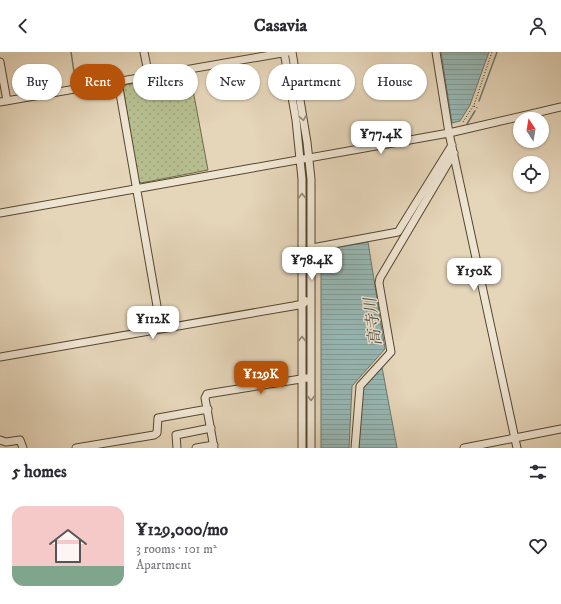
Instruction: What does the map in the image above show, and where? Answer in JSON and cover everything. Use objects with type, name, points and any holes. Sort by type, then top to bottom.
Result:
[{"type":"street","points":[[144,52],[146,64]]},
{"type":"street","points":[[198,68],[288,52]]},
{"type":"street","points":[[288,52],[309,159],[312,248],[311,448]]},
{"type":"street","points":[[288,52],[300,160],[303,235],[302,448]]},
{"type":"street","points":[[436,52],[449,133],[517,448]]},
{"type":"street","points":[[0,62],[3,102],[70,90]]},
{"type":"street","points":[[121,100],[161,329]]},
{"type":"street","points":[[0,213],[449,133],[561,107]]},
{"type":"street","points":[[312,248],[398,232],[452,145]]},
{"type":"street","points":[[355,448],[360,386],[391,352],[379,283],[380,278],[454,153]]},
{"type":"street","points":[[0,357],[303,304],[311,293]]},
{"type":"street","points":[[303,304],[310,312],[312,317]]},
{"type":"street","points":[[196,448],[214,446],[205,398],[208,394],[311,377]]},
{"type":"street","points":[[76,448],[115,445],[154,435],[157,433],[158,429],[158,418],[208,409]]},
{"type":"street","points":[[177,448],[176,435],[211,428]]},
{"type":"street","points":[[464,448],[561,429]]},
{"type":"street","points":[[0,440],[6,442],[20,440]]},
{"type":"street","points":[[0,447],[18,444],[20,440]]},
{"type":"street","points":[[20,440],[23,448]]},
{"type":"path","points":[[463,123],[474,105],[492,52]]},
{"type":"path","points":[[474,105],[479,108]]},
{"type":"green space","points":[[133,84],[133,100],[195,100],[208,170],[141,183],[138,180],[125,100],[125,85]]},
{"type":"water","points":[[441,52],[489,52],[470,105],[460,121],[452,123]]},
{"type":"water","points":[[368,242],[385,349],[352,386],[349,448],[321,448],[321,250]]},
{"type":"water","points":[[382,367],[397,448],[359,448],[362,390],[365,384]]},
{"type":"waterway","points":[[71,52],[73,64]]},
{"type":"waterway","name":"高寺川","points":[[479,101],[497,52]]},
{"type":"waterway","name":"高寺川","points":[[467,124],[475,111]]}]
